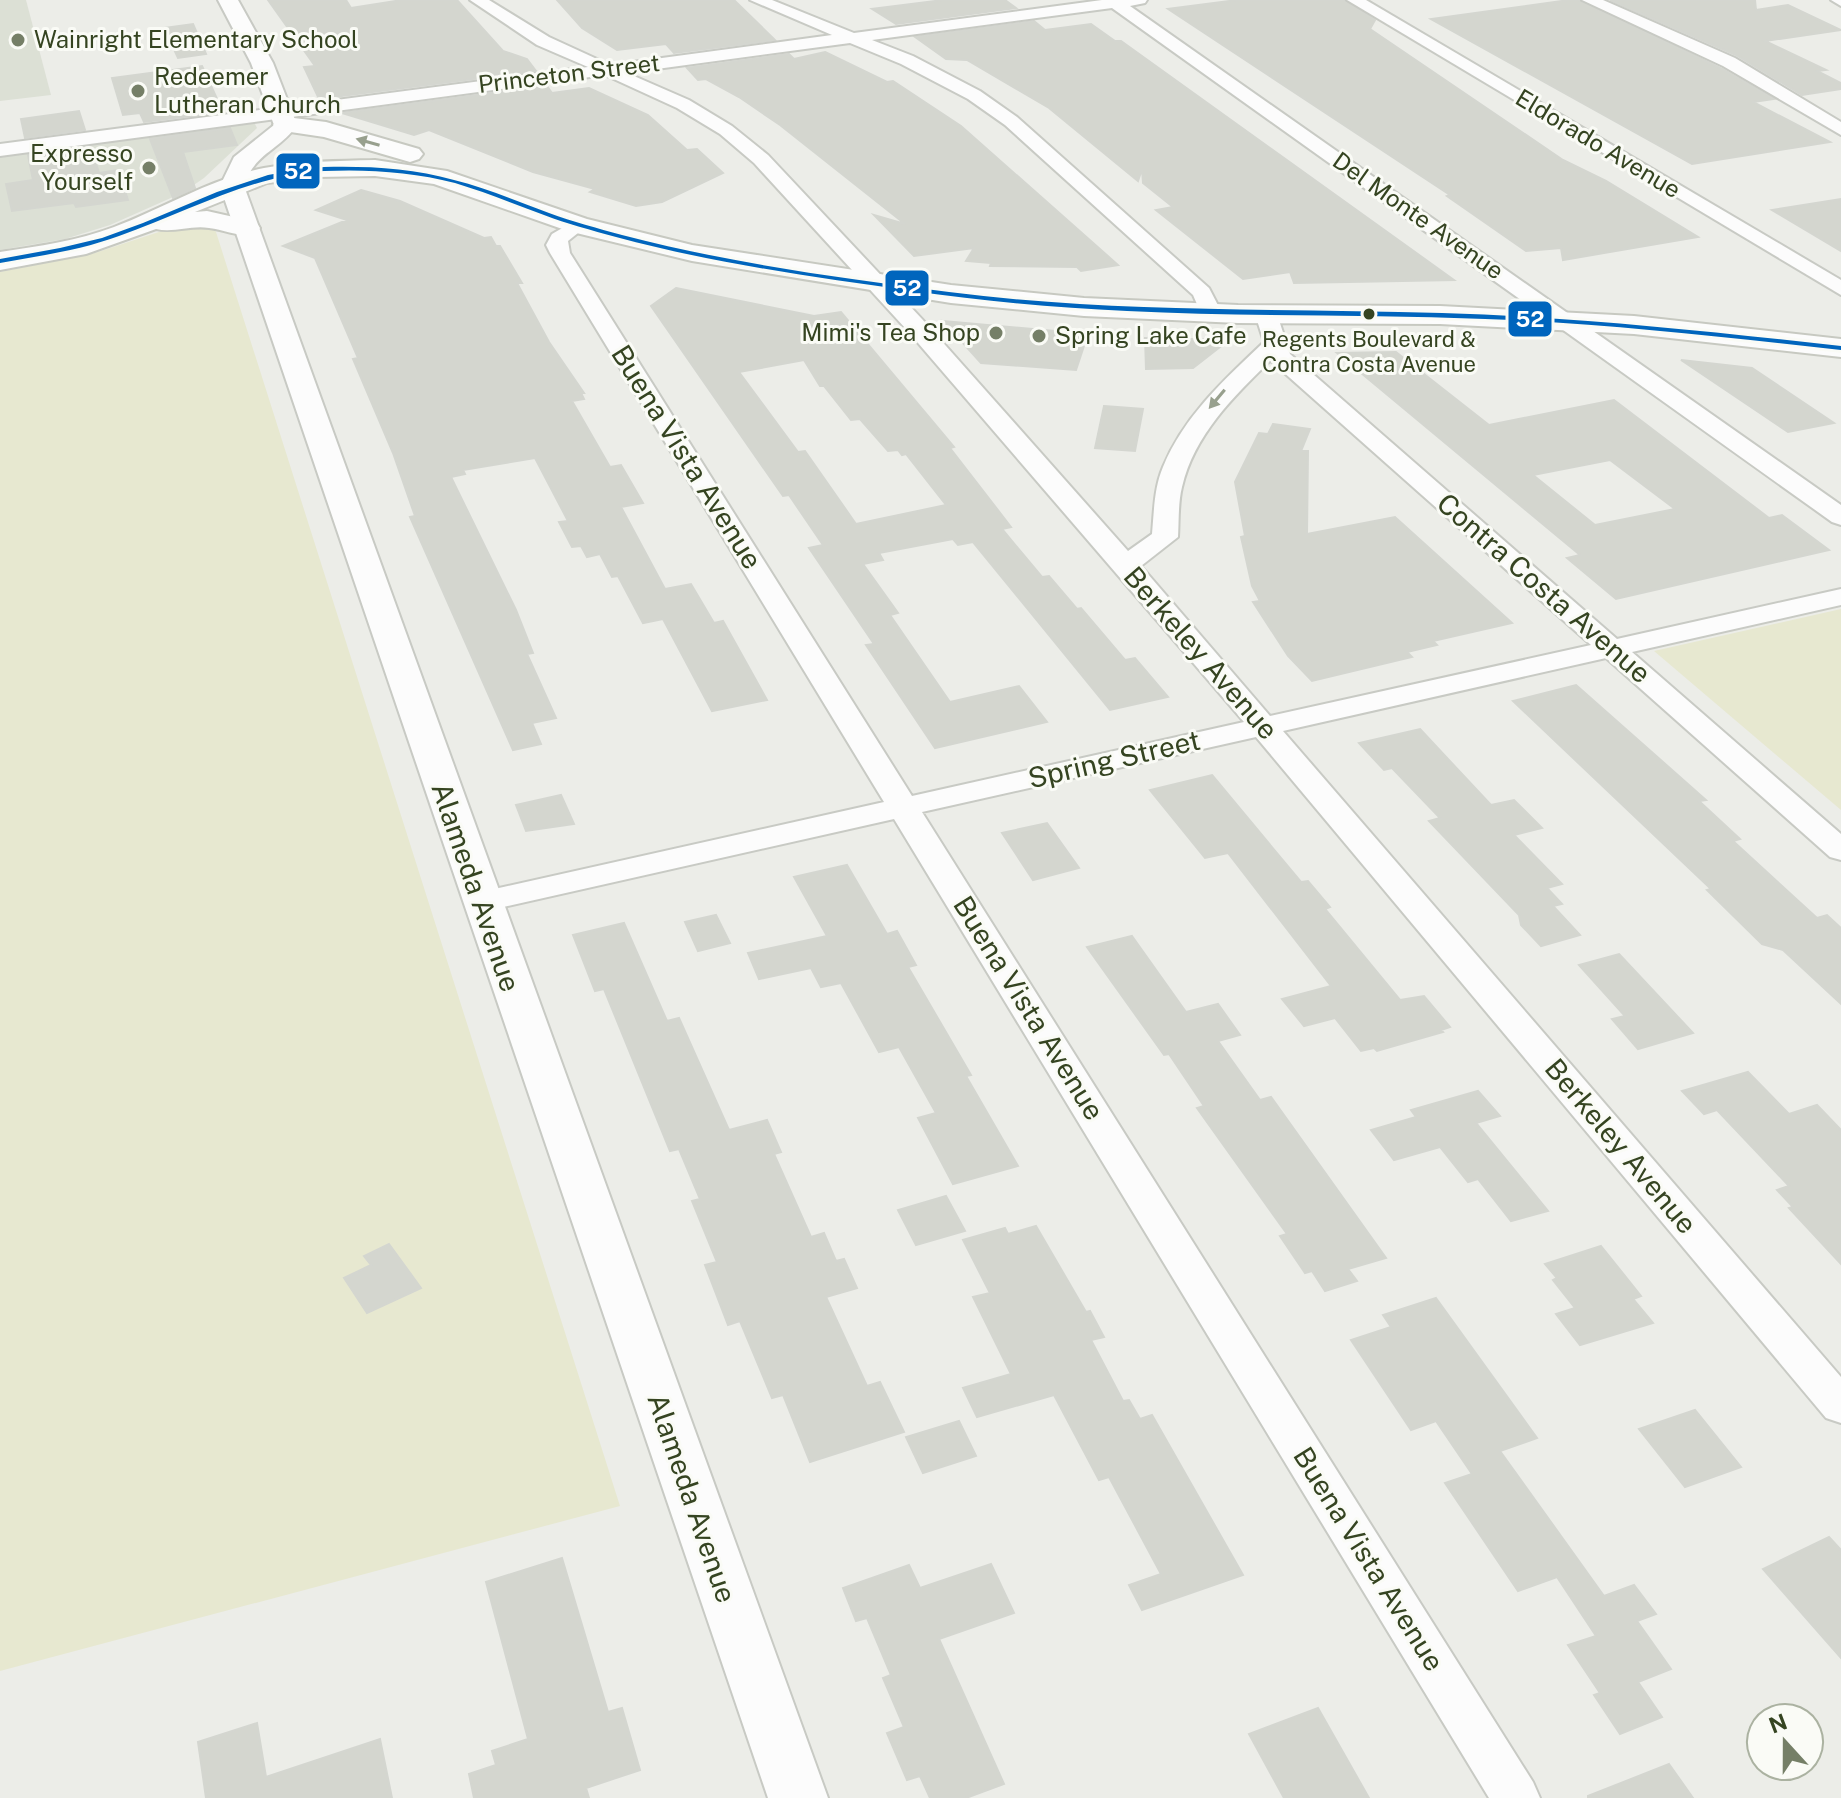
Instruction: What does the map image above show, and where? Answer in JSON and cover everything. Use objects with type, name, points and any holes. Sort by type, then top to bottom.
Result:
[{"type":"main road","points":[[284,118],[412,154],[456,173],[516,206]]},
{"type":"main road","points":[[123,233],[232,186],[290,172],[336,168],[384,169],[438,177],[578,225],[692,253],[877,284],[1031,302],[1211,313],[1440,315],[1662,327],[1841,348]]},
{"type":"main road","points":[[0,261],[76,248],[168,222],[207,219],[246,228]]},
{"type":"street","points":[[228,0],[262,63],[284,118],[277,135],[239,163],[232,186]]},
{"type":"street","name":"Berkeley Avenue","points":[[478,0],[543,41],[683,104],[745,144],[877,284],[1126,565],[1841,1406]]},
{"type":"street","points":[[758,0],[931,71],[974,95],[1011,121],[1202,292],[1211,313]]},
{"type":"street","name":"Princeton Street","points":[[0,150],[284,118],[607,69],[1139,0]]},
{"type":"street","name":"Eldorado Avenue","points":[[1355,0],[1841,289]]},
{"type":"street","points":[[1590,0],[1729,62],[1841,130]]},
{"type":"street","name":"Del Monte Avenue","points":[[1113,1],[1841,517]]},
{"type":"street","name":"Alameda Avenue","points":[[232,186],[798,1798]]},
{"type":"street","name":"Buena Vista Avenue","points":[[578,225],[559,238],[556,245],[560,253],[1516,1798]]},
{"type":"street","name":"Contra Costa Avenue","points":[[1266,314],[1273,345],[1280,357],[1841,850]]},
{"type":"street","points":[[1126,565],[1165,537],[1168,491],[1175,466],[1199,423],[1232,382],[1273,345]]},
{"type":"street","name":"Spring Street","points":[[481,902],[1841,597]]},
{"type":"shaded area","name":"Wainright Elementary School","points":[[0,0],[26,0],[51,95],[0,101]]},
{"type":"shaded area","points":[[254,122],[257,128],[204,178],[182,193],[110,225],[65,239],[0,250],[0,157]]},
{"type":"green space","points":[[174,227],[212,227],[216,232],[620,1506],[0,1671],[0,272],[95,253]]},
{"type":"green space","points":[[1841,609],[1841,810],[1654,651]]},
{"type":"building","points":[[268,0],[346,0],[351,8],[402,0],[457,0],[503,51],[527,59],[536,71],[319,99],[304,67],[315,66]]},
{"type":"building","points":[[557,0],[734,0],[775,40],[674,53],[666,44],[617,50],[582,28]]},
{"type":"building","points":[[943,0],[1005,0],[1016,8],[896,24],[872,9]]},
{"type":"building","points":[[1237,0],[1344,0],[1375,20],[1370,29],[1563,160],[1606,181],[1698,237],[1563,260],[1561,248],[1526,251],[1447,196],[1450,195],[1168,9]]},
{"type":"building","points":[[1579,0],[1722,69],[1774,99],[1753,102],[1830,142],[1692,164],[1431,19]]},
{"type":"building","points":[[1610,0],[1755,0],[1756,10],[1788,5],[1841,30],[1765,41],[1826,70],[1817,71],[1841,83],[1841,89],[1802,95],[1736,55]]},
{"type":"building","points":[[1034,21],[1045,30],[1091,24],[1115,41],[1121,41],[1454,280],[1294,283],[1290,272],[1243,279],[1156,210],[1173,207],[1143,183],[1142,169],[1138,181],[1049,108],[967,60],[946,59],[915,37]]},
{"type":"building","points":[[193,24],[206,54],[178,58],[164,28]]},
{"type":"building","points":[[825,52],[887,82],[893,81],[961,126],[1118,265],[1081,271],[1077,267],[990,266],[991,263],[966,261],[974,248],[914,256],[874,215],[905,224],[780,125],[739,97],[706,79],[698,80],[687,68],[789,54],[794,59]]},
{"type":"building","points":[[202,66],[223,112],[144,122],[140,113],[123,115],[112,78]]},
{"type":"building","points":[[547,86],[552,93],[589,88],[648,115],[687,150],[697,149],[723,173],[662,202],[636,206],[590,192],[595,189],[533,172],[429,130],[414,135],[342,113]]},
{"type":"building","points":[[79,111],[85,130],[25,138],[21,119]]},
{"type":"building","points":[[230,128],[237,145],[183,152],[195,188],[173,198],[150,139]]},
{"type":"building","points":[[91,147],[99,173],[118,170],[128,200],[12,211],[6,184],[33,180],[28,155]]},
{"type":"building","points":[[361,190],[400,201],[484,238],[491,237],[496,246],[500,246],[522,283],[517,283],[549,342],[584,393],[581,393],[584,399],[572,401],[610,467],[621,465],[643,503],[621,507],[665,589],[691,584],[714,623],[723,621],[767,700],[712,711],[663,619],[643,623],[618,576],[612,577],[600,554],[587,557],[581,546],[572,547],[559,522],[568,521],[535,458],[463,470],[465,474],[451,477],[516,610],[533,653],[527,654],[556,718],[532,723],[541,744],[513,750],[410,517],[415,516],[393,453],[353,359],[358,358],[315,258],[283,246],[347,220],[316,210]]},
{"type":"building","points":[[1841,199],[1841,251],[1772,210]]},
{"type":"building","points":[[676,288],[814,316],[841,312],[954,447],[950,448],[1011,527],[1002,529],[1042,577],[1049,576],[1125,660],[1135,658],[1168,697],[1110,710],[973,542],[958,545],[953,539],[879,553],[883,560],[863,564],[898,613],[890,615],[950,702],[1019,686],[1047,722],[935,748],[866,645],[874,644],[809,548],[823,545],[789,495],[783,496],[651,306]],"holes":[[[804,360],[820,386],[824,386],[851,420],[860,419],[888,451],[898,450],[902,455],[906,454],[946,505],[856,524],[805,451],[798,452],[739,372]]]},
{"type":"building","points":[[943,321],[1088,334],[1076,370],[981,363]]},
{"type":"building","points":[[1145,338],[1229,340],[1193,368],[1146,369]]},
{"type":"building","points":[[1396,352],[1489,425],[1614,400],[1769,518],[1782,515],[1829,550],[1616,599],[1567,558],[1580,555],[1337,353]],"holes":[[[1610,460],[1675,509],[1595,525],[1533,475]]]},
{"type":"building","points":[[1681,360],[1752,368],[1834,423],[1788,432]]},
{"type":"building","points":[[1104,406],[1143,409],[1135,451],[1095,448]]},
{"type":"building","points":[[1273,424],[1310,429],[1301,451],[1308,451],[1307,534],[1395,517],[1512,623],[1433,641],[1437,645],[1407,652],[1412,657],[1312,681],[1288,656],[1253,602],[1260,601],[1252,586],[1241,537],[1245,536],[1235,482],[1259,433],[1268,434]]},
{"type":"building","points":[[1576,685],[1706,800],[1699,801],[1740,839],[1733,841],[1817,918],[1827,915],[1841,928],[1841,1004],[1783,950],[1762,944],[1707,890],[1711,889],[1513,701]]},
{"type":"building","points":[[1420,729],[1491,805],[1514,800],[1542,828],[1514,835],[1562,884],[1547,888],[1562,904],[1553,906],[1580,935],[1541,946],[1521,925],[1519,915],[1429,821],[1440,818],[1392,768],[1384,770],[1359,743]]},
{"type":"building","points":[[1212,775],[1301,882],[1308,881],[1330,907],[1325,909],[1400,1000],[1424,996],[1450,1027],[1441,1030],[1443,1032],[1377,1051],[1374,1048],[1361,1051],[1335,1018],[1304,1026],[1282,999],[1331,986],[1228,853],[1205,858],[1150,790]]},
{"type":"building","points":[[561,795],[574,824],[526,831],[516,805]]},
{"type":"building","points":[[1047,823],[1079,868],[1033,880],[1002,833]]},
{"type":"building","points":[[847,865],[887,934],[897,931],[916,965],[908,967],[971,1075],[966,1076],[1018,1166],[953,1184],[918,1118],[936,1113],[899,1047],[879,1052],[841,983],[821,987],[811,968],[759,979],[748,953],[827,936],[794,877]]},
{"type":"building","points":[[716,915],[730,943],[698,951],[685,922]]},
{"type":"building","points":[[624,923],[667,1021],[679,1018],[729,1130],[767,1120],[781,1152],[774,1154],[811,1237],[824,1233],[836,1261],[844,1259],[857,1288],[826,1297],[867,1386],[880,1382],[904,1432],[810,1462],[783,1395],[772,1398],[740,1321],[728,1325],[705,1265],[717,1262],[692,1201],[700,1199],[679,1149],[670,1151],[604,989],[595,991],[573,935]]},
{"type":"building","points":[[1132,936],[1186,1012],[1218,1004],[1240,1035],[1218,1041],[1260,1100],[1271,1097],[1386,1258],[1348,1269],[1357,1281],[1325,1291],[1312,1271],[1305,1273],[1280,1236],[1287,1234],[1197,1108],[1204,1106],[1169,1054],[1164,1055],[1087,947]]},
{"type":"building","points":[[1619,954],[1693,1033],[1638,1049],[1612,1019],[1625,1016],[1579,965]]},
{"type":"building","points":[[1748,1072],[1789,1114],[1817,1105],[1841,1130],[1841,1264],[1789,1208],[1793,1207],[1777,1190],[1789,1186],[1717,1110],[1704,1114],[1682,1091]]},
{"type":"building","points":[[1478,1091],[1500,1116],[1476,1123],[1548,1211],[1511,1221],[1478,1179],[1468,1182],[1440,1147],[1394,1160],[1371,1130],[1416,1117],[1411,1110]]},
{"type":"building","points":[[946,1196],[965,1231],[916,1245],[898,1210]]},
{"type":"building","points":[[1036,1226],[1104,1337],[1091,1340],[1123,1401],[1129,1400],[1140,1419],[1152,1415],[1243,1575],[1142,1610],[1129,1585],[1161,1574],[1109,1477],[1099,1480],[1054,1395],[977,1417],[963,1388],[1011,1374],[973,1297],[990,1293],[963,1240],[1005,1228],[1008,1234]]},
{"type":"building","points":[[389,1244],[421,1288],[367,1313],[344,1278],[371,1265],[364,1256]]},
{"type":"building","points":[[1601,1246],[1641,1296],[1633,1299],[1653,1323],[1580,1345],[1556,1314],[1575,1308],[1553,1280],[1557,1278],[1545,1264]]},
{"type":"building","points":[[1436,1298],[1537,1438],[1500,1451],[1604,1596],[1634,1585],[1656,1614],[1637,1621],[1671,1669],[1638,1682],[1662,1717],[1620,1734],[1594,1695],[1600,1693],[1568,1645],[1596,1636],[1557,1577],[1518,1591],[1445,1483],[1472,1474],[1436,1421],[1411,1430],[1351,1340],[1391,1327],[1383,1315]]},
{"type":"building","points":[[1695,1410],[1741,1467],[1685,1487],[1639,1429]]},
{"type":"building","points":[[959,1421],[976,1456],[923,1473],[906,1437]]},
{"type":"building","points":[[1829,1537],[1841,1550],[1841,1658],[1763,1569]]},
{"type":"building","points":[[562,1558],[608,1712],[622,1708],[640,1770],[586,1788],[589,1798],[474,1798],[469,1774],[496,1765],[492,1751],[528,1739],[486,1582]]},
{"type":"building","points":[[991,1564],[1014,1613],[939,1639],[1004,1784],[966,1798],[930,1798],[920,1776],[907,1780],[887,1733],[904,1727],[883,1678],[891,1675],[867,1618],[856,1621],[843,1588],[909,1565],[920,1588]]},
{"type":"building","points":[[1318,1708],[1369,1798],[1284,1798],[1249,1734]]},
{"type":"building","points":[[257,1723],[266,1777],[380,1739],[392,1798],[206,1798],[198,1742]]},
{"type":"building","points":[[1669,1764],[1693,1798],[1588,1798],[1588,1796]]},
{"type":"transit line","name":"52","points":[[0,261],[104,239],[219,193],[270,177],[324,169],[380,170],[454,181],[579,225],[670,248],[809,274],[949,294],[1132,309],[1539,319],[1841,348]]},
{"type":"place","name":"Wainright Elementary School","points":[[18,40]]},
{"type":"place","name":"Redeemer Lutheran Church","points":[[138,91]]},
{"type":"place","name":"Expresso Yourself","points":[[149,168]]},
{"type":"place","name":"Regents Boulevard & Contra Costa Avenue","points":[[1369,314]]},
{"type":"place","name":"Mimi's Tea Shop","points":[[996,333]]},
{"type":"place","name":"Spring Lake Cafe","points":[[1039,336]]}]
